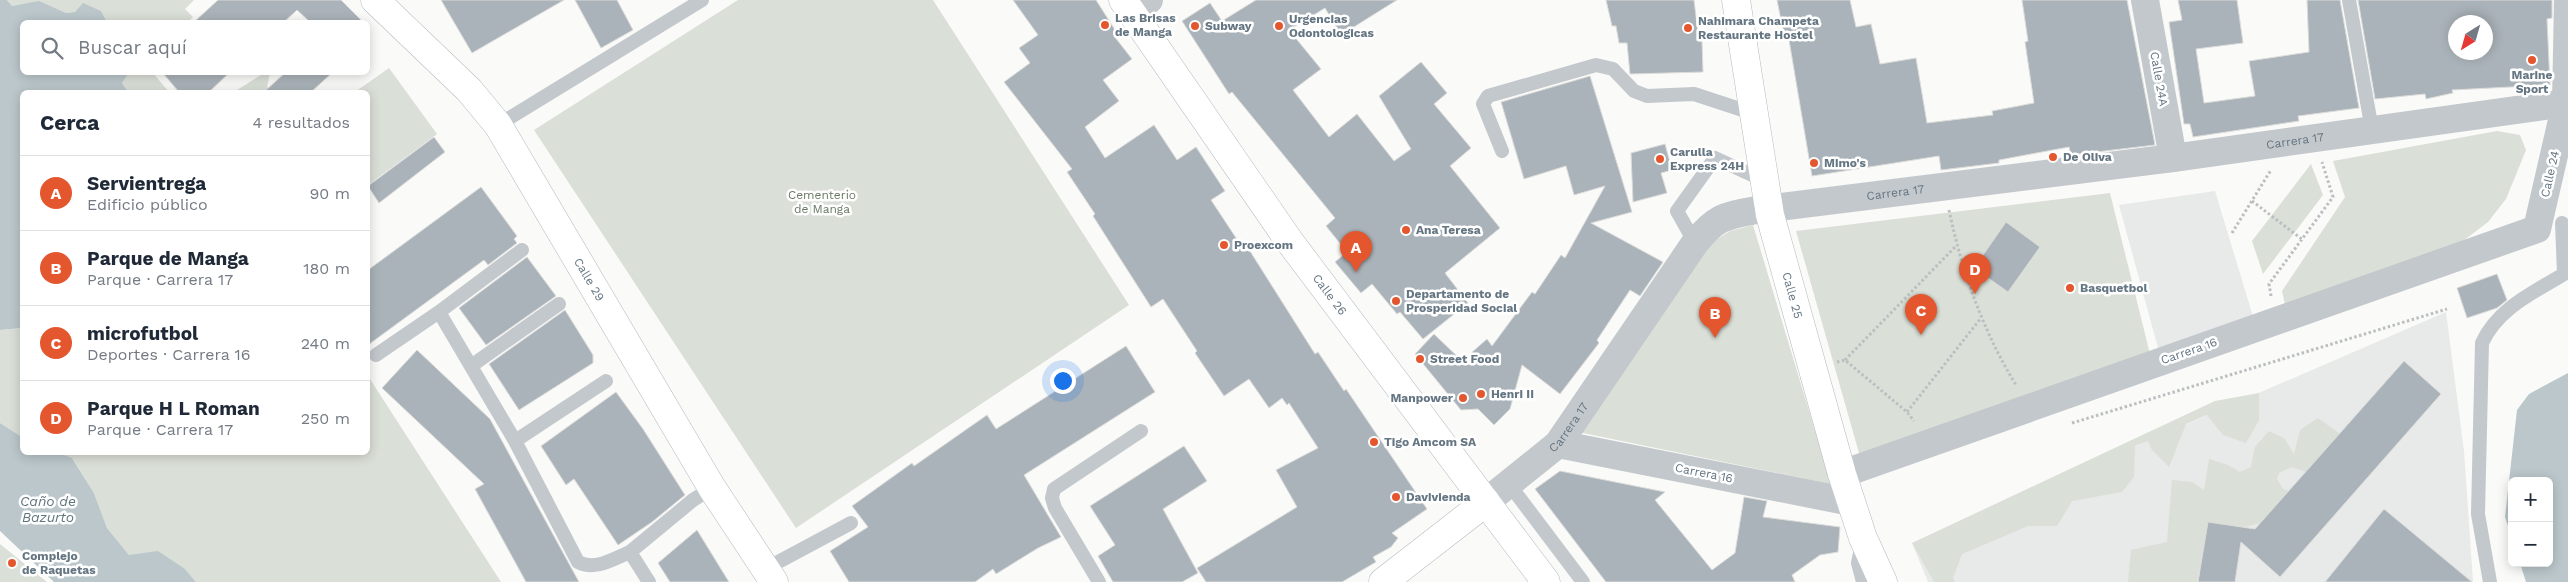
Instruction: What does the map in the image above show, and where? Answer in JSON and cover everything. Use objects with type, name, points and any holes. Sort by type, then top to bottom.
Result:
[{"type":"main road","name":"Calle 29","points":[[375,0],[469,90],[498,124],[712,488],[770,575]]},
{"type":"main road","name":"Calle 25","points":[[1736,0],[1752,113],[1769,209],[1842,474],[1863,538],[1883,582]]},
{"type":"main road","name":"Calle 26","points":[[1134,4],[1290,242],[1546,582]]},
{"type":"main road","name":"Carrera 17","points":[[1384,582],[1486,502]]},
{"type":"street","name":"Calle 24A","points":[[2145,0],[2173,158]]},
{"type":"street","name":"Calle 24","points":[[2549,226],[2566,103],[2568,0]]},
{"type":"street","name":"Carrera 17","points":[[1486,502],[1558,444],[1695,243],[1707,228],[1724,216],[2173,158],[2566,103]]},
{"type":"street","name":"Carrera 16","points":[[1842,474],[2549,226]]},
{"type":"street","name":"Carrera 16","points":[[1558,444],[1851,502]]},
{"type":"lane","points":[[498,124],[702,0]]},
{"type":"lane","points":[[2349,0],[2372,130]]},
{"type":"lane","points":[[1502,151],[1483,104],[1488,96],[1596,65],[1613,69],[1634,91],[1646,96],[1694,94],[1752,113]]},
{"type":"lane","points":[[1695,243],[1677,211],[1715,158],[1763,180]]},
{"type":"lane","points":[[2490,582],[2478,514],[2482,342],[2489,329],[2505,311],[2564,274],[2549,226]]},
{"type":"lane","points":[[376,355],[439,312],[522,250]]},
{"type":"lane","points":[[471,366],[559,304]]},
{"type":"lane","points":[[439,312],[515,441],[578,562],[587,567],[630,552],[693,500],[712,488]]},
{"type":"lane","points":[[515,441],[606,381]]},
{"type":"lane","points":[[1099,582],[1055,508],[1052,498],[1054,489],[1141,431]]},
{"type":"lane","points":[[1509,484],[1583,582]]},
{"type":"lane","points":[[770,575],[851,523]]},
{"type":"lane","points":[[1863,538],[1858,563],[1863,582]]},
{"type":"lane","points":[[630,552],[649,582]]},
{"type":"path","points":[[2271,300],[2269,284],[2333,197],[2320,157]]},
{"type":"path","points":[[2232,233],[2274,166],[2264,167]]},
{"type":"path","points":[[2252,201],[2303,240]]},
{"type":"path","points":[[1939,208],[1949,207],[1956,246],[1981,318],[1999,357],[2017,387]]},
{"type":"path","points":[[1830,364],[1845,360],[1956,246]]},
{"type":"path","points":[[2064,425],[2447,309]]},
{"type":"path","points":[[1907,412],[1981,318]]},
{"type":"path","points":[[1845,360],[1907,412],[1914,421],[1913,430]]},
{"type":"shaded area","points":[[2215,191],[2255,323],[2158,348],[2119,205]]},
{"type":"shaded area","points":[[2446,312],[2464,451],[2473,582],[1928,582],[1912,543]]},
{"type":"green space","points":[[7,0],[194,0],[185,9],[193,17],[190,20],[106,20],[101,11],[66,13],[39,2],[12,6]]},
{"type":"green space","name":"Cementerio de Manga","points":[[738,0],[933,0],[1129,305],[796,528],[534,130]]},
{"type":"green space","points":[[389,68],[437,134],[370,184],[370,90],[358,90]]},
{"type":"green space","points":[[128,75],[155,75],[167,90],[127,90],[122,83]]},
{"type":"green space","points":[[261,75],[270,75],[267,87],[270,90],[237,90]]},
{"type":"green space","points":[[2497,131],[2520,135],[2526,150],[2506,199],[2488,222],[2459,244],[2286,309],[2282,291],[2345,197],[2333,161]]},
{"type":"green space","points":[[2311,164],[2323,195],[2263,274],[2252,241]]},
{"type":"green space","points":[[2110,193],[2151,358],[1861,460],[1796,231]]},
{"type":"green space","points":[[1753,225],[1831,484],[1578,432],[1708,245],[1730,231]]},
{"type":"green space","points":[[20,328],[20,436],[0,423],[0,330]]},
{"type":"green space","points":[[370,379],[501,582],[196,582],[185,569],[129,555],[107,528],[94,493],[73,459],[63,455],[370,455]]},
{"type":"green space","points":[[2259,393],[2259,420],[2246,443],[2223,435],[2207,415],[2186,424],[2169,467],[2152,450],[2148,441],[2135,446],[2134,477],[2122,492],[2072,501],[2057,526],[2028,526],[1962,554],[1953,578],[1955,582],[1934,582],[1912,543],[2215,401]]},
{"type":"green space","points":[[2318,418],[2340,434],[2315,475],[2292,467],[2279,473],[2277,479],[2283,489],[2303,495],[2261,523],[2244,527],[2208,522],[2197,582],[2128,582],[2131,550],[2167,542],[2172,480],[2192,482],[2204,490],[2209,459],[2228,465],[2240,472],[2251,467],[2255,447],[2269,431],[2284,438],[2294,454],[2300,430]]},
{"type":"green space","name":"Complejo de Raquetas","points":[[0,544],[47,582],[0,582]]},
{"type":"water","points":[[0,0],[7,0],[12,6],[39,1],[66,13],[75,12],[83,3],[101,11],[106,20],[20,20],[20,75],[128,75],[122,83],[127,90],[20,90],[20,328],[0,330]]},
{"type":"water","points":[[2568,373],[2568,582],[2526,582],[2521,567],[2553,567],[2553,477],[2509,477],[2517,410],[2529,394]]},
{"type":"water","name":"Caño de Bazurto","points":[[0,423],[20,436],[20,455],[64,455],[72,458],[94,493],[107,528],[129,555],[158,551],[185,569],[196,582],[54,582],[0,531]]},
{"type":"water","points":[[2508,490],[2508,526],[2505,517]]},
{"type":"building","points":[[218,0],[341,0],[361,20],[308,20],[297,10],[286,20],[196,20]]},
{"type":"building","points":[[441,0],[564,0],[472,53]]},
{"type":"building","points":[[575,0],[617,0],[633,30],[601,48]]},
{"type":"building","points":[[1013,0],[1096,0],[1117,33],[1114,36],[1132,59],[1103,80],[1119,101],[1085,127],[1105,158],[1154,125],[1177,160],[1196,147],[1225,191],[1211,200],[1244,250],[1248,248],[1315,354],[1318,352],[1344,391],[1346,389],[1427,509],[1392,533],[1398,538],[1391,547],[1373,557],[1376,562],[1342,582],[1206,582],[1197,568],[1297,507],[1276,470],[1318,448],[1289,403],[1287,405],[1282,398],[1269,408],[1249,379],[1224,396],[1195,353],[1197,351],[1163,299],[1151,307],[1093,216],[1095,214],[1067,172],[1072,169],[1004,82],[1030,63],[1019,48],[1038,35]]},
{"type":"building","points":[[1256,0],[1397,0],[1341,35],[1325,8],[1289,30],[1321,69],[1293,90],[1329,137],[1357,114],[1394,161],[1411,149],[1379,96],[1421,62],[1447,93],[1434,104],[1471,148],[1450,166],[1500,228],[1445,273],[1468,303],[1423,339],[1400,312],[1397,314],[1372,284],[1361,293],[1335,262],[1347,252],[1326,226],[1335,218],[1232,92],[1229,94],[1182,21],[1210,3],[1222,21]]},
{"type":"building","points":[[1606,0],[1694,0],[1699,41],[1702,41],[1703,72],[1630,74],[1627,43],[1619,43],[1616,26],[1612,26]]},
{"type":"building","points":[[1777,0],[1850,0],[1856,27],[1871,24],[1880,64],[1916,58],[1927,123],[1993,115],[1992,111],[2034,103],[2025,42],[2028,41],[2022,0],[2127,0],[2155,145],[2071,155],[2069,147],[1999,160],[1999,163],[1941,170],[1939,156],[1812,176],[1788,34],[1784,35]]},
{"type":"building","points":[[2178,0],[2237,0],[2243,43],[2196,49],[2204,103],[2255,96],[2249,61],[2309,52],[2307,0],[2340,0],[2359,108],[2298,116],[2299,121],[2193,137],[2190,124],[2184,124],[2169,22],[2182,20]]},
{"type":"building","points":[[2358,0],[2552,0],[2552,18],[2547,19],[2550,85],[2452,90],[2453,93],[2426,99],[2425,94],[2375,99]]},
{"type":"building","points":[[165,75],[227,75],[211,90],[177,90]]},
{"type":"building","points":[[283,75],[330,75],[313,90],[266,90]]},
{"type":"building","points":[[1590,76],[1632,212],[1591,223],[1663,262],[1640,296],[1630,290],[1597,340],[1599,343],[1560,394],[1522,365],[1510,409],[1494,425],[1478,409],[1461,410],[1415,354],[1434,334],[1462,361],[1487,339],[1492,346],[1532,292],[1535,294],[1561,255],[1565,258],[1605,186],[1574,195],[1566,166],[1524,179],[1501,102]]},
{"type":"building","points":[[434,137],[445,152],[379,203],[370,189],[370,185]]},
{"type":"building","points":[[1665,144],[1672,170],[1661,173],[1667,193],[1633,202],[1631,153]]},
{"type":"building","points":[[481,187],[517,236],[514,239],[517,243],[488,265],[484,260],[370,344],[370,269]]},
{"type":"building","points":[[2006,222],[2040,247],[2008,292],[1974,268]]},
{"type":"building","points":[[527,257],[556,296],[486,345],[459,308]]},
{"type":"building","points":[[2497,274],[2507,300],[2497,308],[2467,318],[2457,288]]},
{"type":"building","points":[[565,310],[593,355],[593,363],[519,410],[489,364]]},
{"type":"building","points":[[1126,346],[1155,392],[1024,475],[1061,537],[1038,548],[996,574],[993,569],[975,582],[849,582],[830,551],[868,527],[852,506],[912,463],[914,466],[987,415],[996,429]]},
{"type":"building","points":[[417,350],[490,419],[579,582],[526,582],[475,489],[484,484],[382,388]]},
{"type":"building","points":[[2404,361],[2441,394],[2280,577],[2241,542],[2235,582],[2198,582],[2208,522],[2255,529]]},
{"type":"building","points":[[616,392],[643,429],[685,495],[652,522],[618,545],[574,479],[566,485],[541,446]]},
{"type":"building","points":[[1184,446],[1207,481],[1163,509],[1198,573],[1182,582],[1113,582],[1098,556],[1115,545],[1090,506]]},
{"type":"building","points":[[1560,471],[1665,492],[1655,500],[1712,570],[1735,553],[1744,497],[1767,501],[1763,517],[1840,527],[1838,552],[1820,555],[1792,575],[1795,582],[1606,582],[1535,489]]},
{"type":"building","points":[[2384,509],[2472,582],[2325,582]]},
{"type":"building","points":[[697,530],[729,582],[670,582],[658,563]]},
{"type":"place","name":"Las Brisas de Manga","points":[[1105,25]]},
{"type":"place","name":"Subway","points":[[1195,26]]},
{"type":"place","name":"Urgencias Odontologicas","points":[[1279,26]]},
{"type":"place","name":"Nahimara Champeta Restaurante Hostel","points":[[1688,28]]},
{"type":"place","name":"Marine Sport","points":[[2532,60]]},
{"type":"place","name":"De Oliva","points":[[2053,157]]},
{"type":"place","name":"Carulla Express 24H","points":[[1660,159]]},
{"type":"place","name":"Mimo's","points":[[1814,163]]},
{"type":"place","name":"Ana Teresa","points":[[1406,230]]},
{"type":"place","name":"Proexcom","points":[[1224,245]]},
{"type":"place","name":"Servientrega","points":[[1356,272]]},
{"type":"place","name":"Basquetbol","points":[[2070,288]]},
{"type":"place","name":"Parque H L Roman","points":[[1975,294]]},
{"type":"place","name":"Departamento de Prosperidad Social","points":[[1396,301]]},
{"type":"place","name":"microfutbol","points":[[1921,335]]},
{"type":"place","name":"Parque de Manga","points":[[1715,338]]},
{"type":"place","name":"Street Food","points":[[1420,359]]},
{"type":"place","name":"Henri II","points":[[1481,394]]},
{"type":"place","name":"Manpower","points":[[1463,398]]},
{"type":"place","name":"Tigo Amcom SA","points":[[1374,442]]},
{"type":"place","name":"Davivienda","points":[[1396,497]]},
{"type":"place","name":"Complejo de Raquetas","points":[[12,563]]}]
